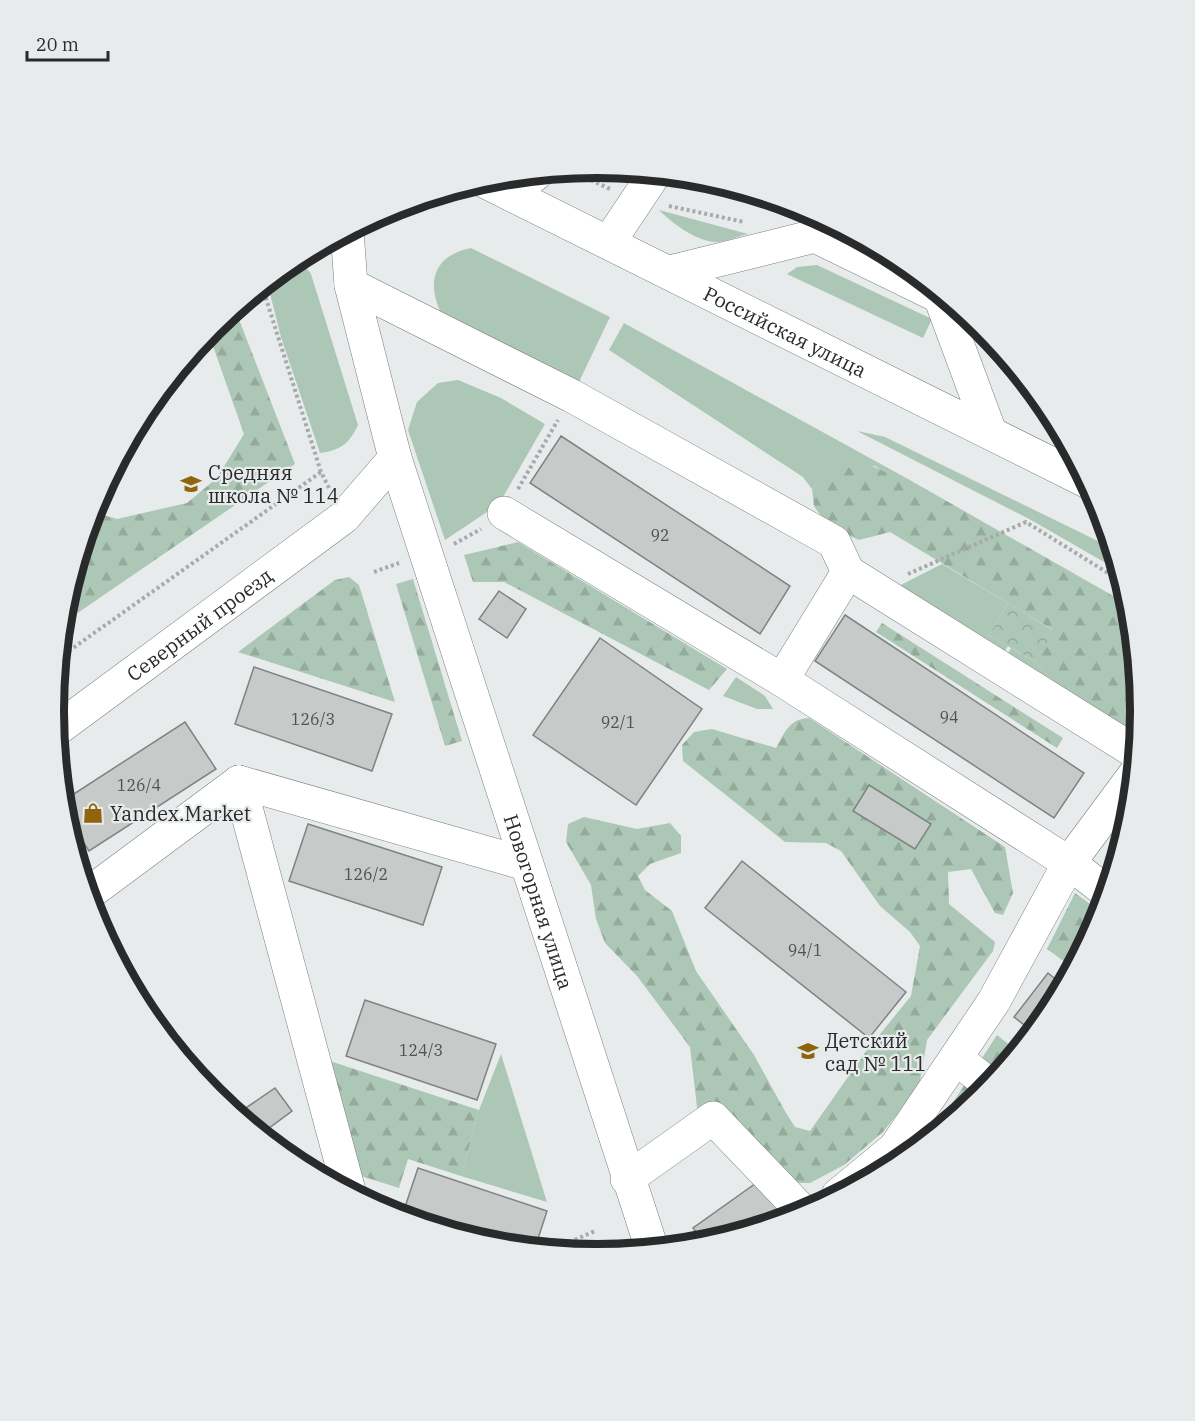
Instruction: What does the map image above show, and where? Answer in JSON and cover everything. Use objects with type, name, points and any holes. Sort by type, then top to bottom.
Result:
[{"type":"street","points":[[609,242],[647,186]]},
{"type":"street","name":"Российская улица","points":[[497,187],[1075,474]]},
{"type":"street","points":[[670,272],[816,236],[922,288]]},
{"type":"street","name":"Новогорная улица","points":[[348,240],[351,285],[395,458],[627,1179],[649,1241]]},
{"type":"street","points":[[351,285],[572,396],[834,542],[848,572],[877,588],[1129,748]]},
{"type":"street","points":[[943,305],[990,432]]},
{"type":"street","name":"Северный проезд","points":[[65,720],[344,517],[395,458]]},
{"type":"street","points":[[504,513],[782,680],[1069,863],[1100,887]]},
{"type":"street","points":[[782,680],[848,572]]},
{"type":"street","points":[[239,783],[526,864]]},
{"type":"street","points":[[95,889],[239,783]]},
{"type":"street","points":[[239,783],[346,1180]]},
{"type":"street","points":[[871,1168],[895,1148],[957,1059],[994,1001],[1069,863],[1125,788]]},
{"type":"street","points":[[957,1059],[982,1078]]},
{"type":"street","points":[[627,1179],[713,1118],[796,1205]]},
{"type":"path","points":[[586,178],[599,185],[647,186],[755,224]]},
{"type":"path","points":[[265,295],[321,472],[344,517]]},
{"type":"path","points":[[68,652],[321,472]]},
{"type":"path","points":[[877,588],[1026,522],[1113,577]]},
{"type":"path","points":[[570,1242],[595,1231]]},
{"type":"green space","points":[[659,210],[748,234],[724,241],[708,241],[685,231]]},
{"type":"green space","points":[[471,248],[610,317],[577,386],[567,387],[440,311],[434,289],[437,270],[449,256]]},
{"type":"green space","points":[[304,265],[311,274],[358,425],[351,437],[334,450],[320,453],[281,337],[269,291]]},
{"type":"green space","points":[[817,265],[932,319],[923,338],[787,274],[797,267]]},
{"type":"green space","points":[[238,317],[295,464],[73,616],[83,573],[102,515],[117,519],[187,503],[217,478],[244,434],[212,343]]},
{"type":"green space","points":[[624,323],[908,479],[890,477],[875,466],[821,475],[812,489],[803,477],[609,350]]},
{"type":"green space","points":[[458,380],[501,398],[545,424],[499,504],[445,540],[408,430],[417,402],[438,383]]},
{"type":"green space","points":[[857,431],[885,437],[1102,543],[1104,562],[1031,520]]},
{"type":"green space","points":[[863,464],[908,479],[1118,599],[1126,641],[1129,676],[1129,736],[1054,682],[1035,662],[1053,630],[890,532],[859,540],[829,527],[814,506],[812,489],[821,475]]},
{"type":"green space","points":[[518,542],[727,669],[709,690],[504,582],[473,582],[464,555]]},
{"type":"green space","points":[[942,564],[1008,603],[989,635],[1008,646],[1000,659],[891,590]]},
{"type":"green space","points":[[349,577],[359,585],[395,702],[238,652],[335,580]]},
{"type":"green space","points":[[413,579],[462,741],[445,746],[396,584]]},
{"type":"green space","points":[[1008,603],[1054,631],[1035,662],[989,635]]},
{"type":"green space","points":[[882,623],[1063,738],[1057,748],[876,632]]},
{"type":"green space","points":[[1011,648],[1035,662],[1054,682],[1003,662]]},
{"type":"green space","points":[[736,677],[765,696],[773,709],[757,709],[723,696]]},
{"type":"green space","points":[[809,718],[1005,847],[1013,893],[1003,915],[995,913],[971,869],[948,872],[949,904],[995,942],[993,951],[927,1040],[919,1087],[883,1132],[844,1165],[810,1183],[782,1183],[698,1116],[690,1047],[637,976],[605,943],[596,919],[591,885],[566,842],[568,824],[584,817],[637,829],[670,823],[681,836],[681,853],[650,864],[638,876],[645,890],[672,911],[696,971],[754,1055],[795,1127],[810,1131],[867,1050],[911,996],[920,946],[910,932],[880,906],[841,851],[826,843],[785,842],[683,761],[682,745],[694,732],[712,729],[776,748],[792,724]]},
{"type":"green space","points":[[1075,893],[1093,906],[1067,963],[1047,949]]},
{"type":"green space","points":[[997,1035],[1011,1046],[974,1087],[948,1110]]},
{"type":"green space","points":[[501,1054],[547,1202],[461,1176],[479,1110]]},
{"type":"green space","points":[[330,1061],[479,1110],[461,1176],[408,1159],[399,1188],[355,1174]]},
{"type":"building","points":[[561,436],[790,586],[760,634],[530,483]]},
{"type":"building","points":[[499,591],[526,609],[507,638],[479,619]]},
{"type":"building","points":[[845,615],[1084,773],[1054,818],[815,661]]},
{"type":"building","points":[[600,638],[702,709],[636,805],[533,735]]},
{"type":"building","points":[[254,667],[392,714],[372,771],[235,724]]},
{"type":"building","points":[[185,722],[216,769],[89,851],[81,838],[72,795]]},
{"type":"building","points":[[869,785],[931,824],[915,849],[853,811]]},
{"type":"building","points":[[308,824],[442,867],[423,925],[289,881]]},
{"type":"building","points":[[742,861],[906,992],[869,1038],[705,908]]},
{"type":"building","points":[[1048,973],[1057,980],[1026,1027],[1014,1017]]},
{"type":"building","points":[[365,1000],[496,1044],[477,1100],[346,1056]]},
{"type":"building","points":[[275,1088],[292,1111],[268,1129],[244,1109]]},
{"type":"building","points":[[418,1168],[547,1211],[538,1240],[460,1225],[405,1207]]},
{"type":"building","points":[[759,1181],[780,1211],[701,1233],[697,1234],[693,1228]]},
{"type":"place","name":"Средняя школа № 114","points":[[191,484]]},
{"type":"place","name":"Yandex.Market","points":[[93,813]]},
{"type":"place","name":"Детский сад № 111","points":[[808,1051]]}]
